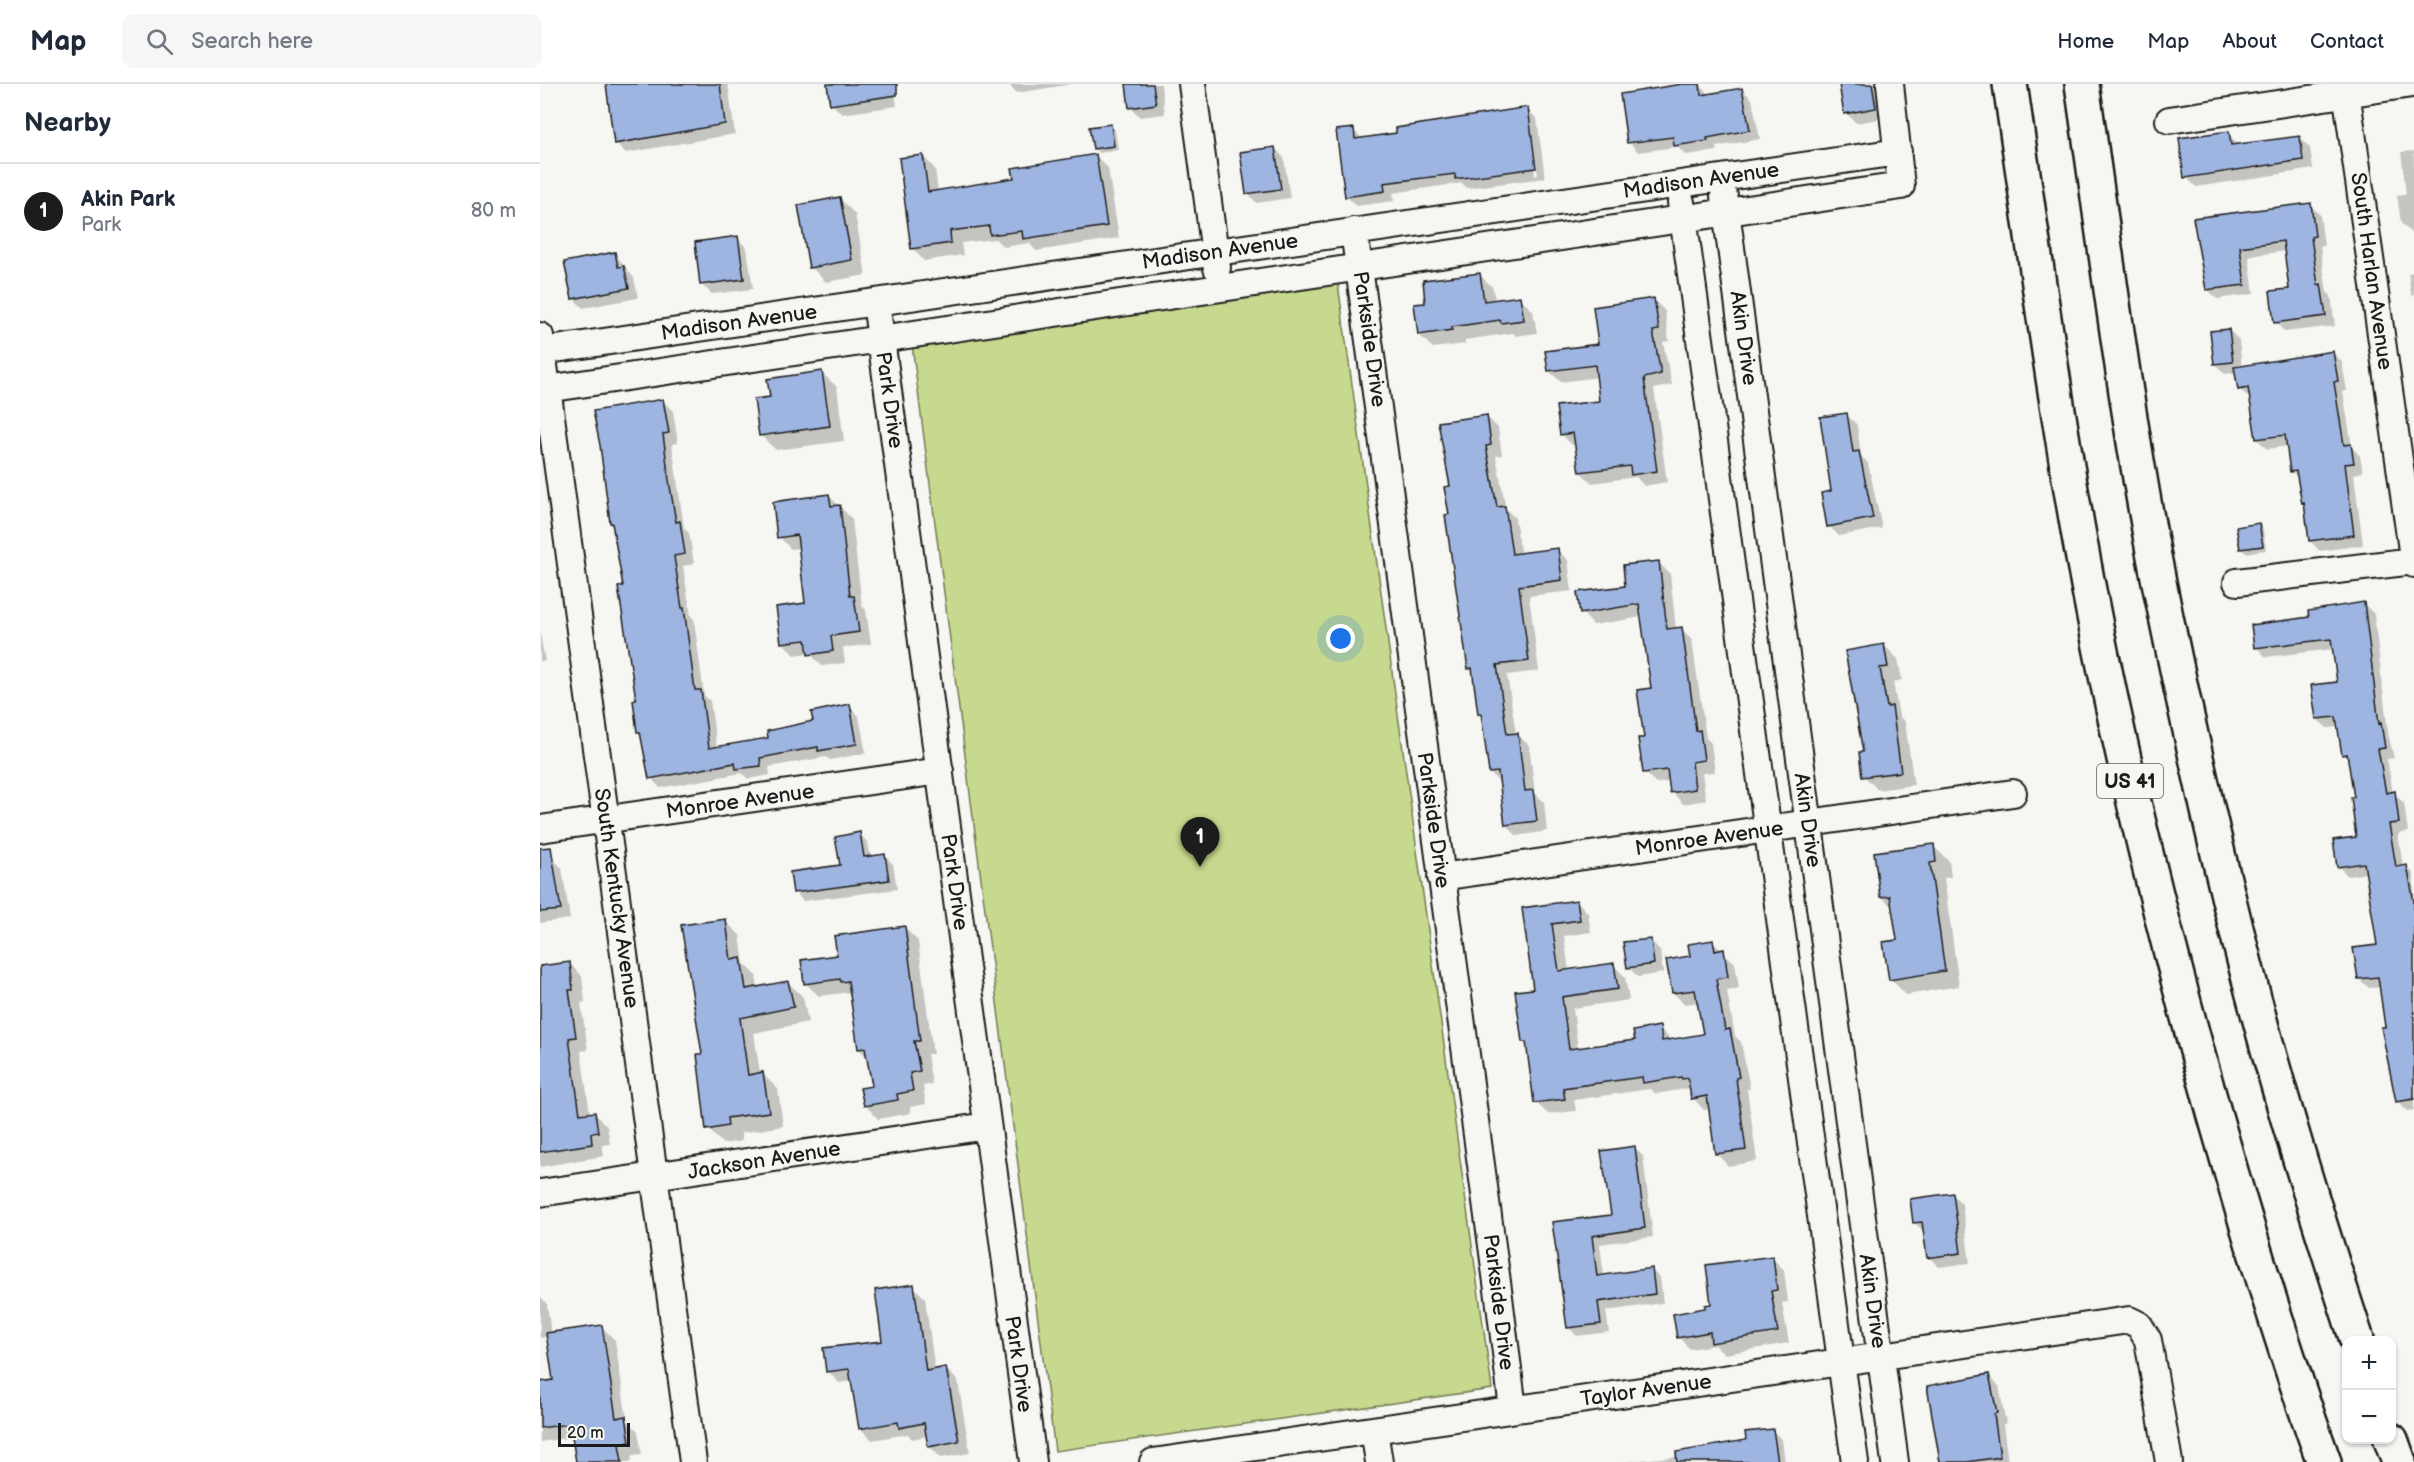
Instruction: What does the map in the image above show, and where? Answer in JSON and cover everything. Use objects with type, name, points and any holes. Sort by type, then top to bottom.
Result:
[{"type":"highway","name":"US 41","points":[[2010,84],[2060,422],[2110,696],[2183,1001],[2250,1238],[2302,1402],[2324,1462]]},
{"type":"highway","points":[[2082,84],[2138,466],[2163,600],[2209,818],[2261,1023],[2320,1226],[2355,1336]]},
{"type":"highway","points":[[2392,1444],[2399,1462]]},
{"type":"street","points":[[1192,84],[1220,288]]},
{"type":"street","points":[[1890,84],[1898,152]]},
{"type":"street","points":[[2169,120],[2346,89],[2412,84]]},
{"type":"street","name":"South Harlan Avenue","points":[[2346,89],[2414,562]]},
{"type":"street","name":"Madison Avenue","points":[[541,349],[1898,152],[1901,186],[547,389]]},
{"type":"street","name":"Akin Drive","points":[[1722,177],[1895,1462]]},
{"type":"street","name":"Akin Drive","points":[[1679,184],[1855,1462]]},
{"type":"street","name":"Parkside Drive","points":[[1354,231],[1500,1297],[1513,1409]]},
{"type":"street","name":"Park Drive","points":[[876,302],[1033,1462]]},
{"type":"street","name":"South Kentucky Avenue","points":[[541,349],[693,1462]]},
{"type":"street","points":[[2237,582],[2414,562]]},
{"type":"street","name":"Monroe Avenue","points":[[540,829],[940,771]]},
{"type":"street","name":"Monroe Avenue","points":[[1442,877],[2013,793]]},
{"type":"street","name":"Jackson Avenue","points":[[540,1193],[987,1126]]},
{"type":"street","name":"Taylor Avenue","points":[[1153,1462],[2122,1321],[2139,1325],[2148,1340],[2169,1462]]},
{"type":"street","points":[[1374,1430],[1379,1462]]},
{"type":"green space","points":[[1338,284],[1492,1389],[1055,1451],[912,345]]},
{"type":"building","points":[[606,84],[720,84],[725,124],[614,144]]},
{"type":"building","points":[[827,84],[897,84],[897,95],[830,105]]},
{"type":"building","points":[[1126,84],[1153,84],[1156,104],[1129,108]]},
{"type":"building","points":[[1682,84],[1700,84],[1701,95],[1742,88],[1750,130],[1707,138],[1708,141],[1674,146],[1673,137],[1627,143],[1620,94]]},
{"type":"building","points":[[1839,84],[1872,84],[1876,108],[1844,114]]},
{"type":"building","points":[[1528,107],[1536,168],[1455,179],[1455,174],[1384,183],[1385,191],[1345,197],[1336,130],[1354,128],[1355,139],[1396,133],[1396,128]]},
{"type":"building","points":[[1111,124],[1114,146],[1093,149],[1089,127]]},
{"type":"building","points":[[2229,131],[2231,145],[2300,136],[2303,160],[2184,178],[2179,138]]},
{"type":"building","points":[[1275,147],[1281,189],[1246,194],[1240,152]]},
{"type":"building","points":[[1096,154],[1107,226],[1023,239],[1022,231],[990,235],[989,226],[950,231],[951,243],[911,249],[899,158],[923,155],[928,192],[1014,178],[1012,168]]},
{"type":"building","points":[[840,197],[852,260],[809,268],[798,205]]},
{"type":"building","points":[[2311,203],[2315,236],[2311,237],[2318,285],[2321,284],[2326,316],[2274,323],[2270,291],[2289,289],[2283,241],[2240,247],[2245,285],[2206,290],[2193,218]]},
{"type":"building","points":[[738,236],[744,279],[700,285],[695,242]]},
{"type":"building","points":[[615,252],[618,267],[624,266],[629,288],[572,299],[564,262]]},
{"type":"building","points":[[1480,273],[1484,301],[1520,296],[1524,320],[1501,323],[1500,320],[1418,335],[1414,304],[1425,303],[1423,280]]},
{"type":"building","points":[[1654,298],[1659,330],[1653,331],[1661,374],[1644,378],[1657,471],[1631,475],[1630,466],[1579,472],[1573,433],[1560,435],[1556,406],[1599,401],[1595,365],[1548,371],[1545,351],[1598,344],[1593,307]]},
{"type":"building","points":[[2229,329],[2233,362],[2214,364],[2210,331]]},
{"type":"building","points":[[2333,351],[2338,381],[2334,382],[2344,445],[2351,444],[2354,463],[2345,464],[2354,535],[2309,541],[2304,503],[2302,504],[2296,471],[2290,472],[2285,435],[2256,439],[2248,388],[2238,390],[2234,367]]},
{"type":"building","points":[[822,371],[830,426],[759,436],[754,399],[770,397],[767,379]]},
{"type":"building","points":[[663,399],[669,433],[663,434],[669,480],[676,522],[680,521],[685,554],[674,556],[682,608],[684,608],[695,690],[701,690],[709,748],[768,738],[767,731],[813,721],[811,712],[850,704],[857,744],[818,751],[818,747],[760,758],[761,766],[736,769],[735,763],[649,779],[640,732],[637,732],[633,700],[636,699],[618,587],[623,586],[612,523],[610,523],[600,445],[593,411]]},
{"type":"building","points":[[1847,413],[1853,452],[1859,451],[1873,518],[1827,527],[1821,493],[1831,491],[1820,417]]},
{"type":"building","points":[[1487,415],[1491,445],[1486,446],[1497,507],[1505,506],[1512,554],[1558,548],[1562,580],[1519,586],[1529,661],[1497,665],[1507,734],[1518,733],[1525,791],[1533,790],[1537,821],[1505,825],[1498,772],[1489,773],[1472,668],[1468,669],[1445,515],[1449,514],[1444,487],[1450,486],[1438,422]]},
{"type":"building","points":[[829,494],[831,506],[840,505],[850,596],[854,596],[859,632],[831,636],[833,651],[808,655],[806,640],[781,643],[776,607],[805,603],[797,535],[777,538],[773,502]]},
{"type":"building","points":[[2259,523],[2263,546],[2240,549],[2236,527]]},
{"type":"building","points":[[1659,561],[1667,629],[1682,627],[1696,731],[1700,730],[1704,760],[1692,762],[1695,789],[1670,793],[1667,770],[1643,773],[1638,738],[1644,738],[1637,690],[1651,688],[1639,604],[1580,614],[1577,592],[1625,586],[1623,565]]},
{"type":"building","points":[[2364,602],[2379,724],[2381,723],[2385,748],[2378,749],[2386,793],[2395,791],[2399,823],[2389,824],[2396,867],[2407,865],[2414,902],[2414,1099],[2396,1102],[2381,1027],[2385,1027],[2378,977],[2358,979],[2353,948],[2377,945],[2364,863],[2337,867],[2333,840],[2356,837],[2351,797],[2354,797],[2347,754],[2342,755],[2336,717],[2316,719],[2311,685],[2337,682],[2331,639],[2254,648],[2251,625],[2309,617],[2308,611]]},
{"type":"building","points":[[1884,644],[1888,667],[1880,668],[1887,707],[1892,706],[1901,772],[1862,777],[1859,752],[1863,752],[1845,651]]},
{"type":"building","points":[[860,832],[864,857],[885,854],[889,880],[793,893],[790,872],[840,865],[835,837]]},
{"type":"building","points":[[1934,844],[1936,862],[1930,863],[1945,971],[1889,980],[1883,942],[1897,940],[1890,896],[1880,897],[1874,852]]},
{"type":"building","points":[[551,847],[561,910],[540,912],[540,848]]},
{"type":"building","points":[[1577,900],[1580,920],[1552,924],[1559,971],[1614,963],[1618,989],[1562,997],[1569,1049],[1635,1040],[1633,1031],[1660,1026],[1662,1041],[1703,1034],[1695,990],[1672,993],[1666,960],[1690,956],[1688,944],[1713,940],[1715,951],[1724,949],[1728,977],[1716,979],[1725,1030],[1730,1029],[1739,1077],[1736,1078],[1746,1150],[1715,1154],[1707,1096],[1691,1099],[1688,1078],[1643,1083],[1642,1077],[1563,1088],[1565,1099],[1534,1103],[1526,1042],[1522,1042],[1515,991],[1533,989],[1522,908]]},
{"type":"building","points":[[726,919],[731,960],[741,958],[746,989],[788,981],[794,1007],[740,1018],[748,1075],[763,1072],[769,1112],[727,1118],[728,1126],[706,1130],[697,1054],[702,1054],[681,925]]},
{"type":"building","points":[[905,926],[920,1041],[914,1041],[920,1071],[910,1073],[913,1091],[897,1094],[898,1100],[864,1106],[860,1088],[872,1086],[865,1048],[858,1049],[848,981],[841,982],[840,979],[804,984],[801,960],[837,955],[834,936]]},
{"type":"building","points":[[1651,939],[1654,964],[1627,968],[1623,942]]},
{"type":"building","points":[[570,962],[573,990],[569,990],[576,1037],[569,1038],[580,1114],[595,1112],[598,1132],[591,1133],[592,1144],[540,1152],[540,966]]},
{"type":"building","points":[[1635,1146],[1645,1228],[1592,1236],[1597,1276],[1652,1268],[1655,1294],[1598,1302],[1601,1324],[1567,1328],[1552,1222],[1611,1215],[1601,1151]]},
{"type":"building","points":[[1953,1193],[1961,1253],[1927,1258],[1922,1222],[1913,1223],[1910,1199]]},
{"type":"building","points":[[1773,1256],[1777,1290],[1771,1291],[1778,1332],[1711,1343],[1710,1332],[1677,1338],[1673,1314],[1705,1308],[1705,1305],[1711,1304],[1706,1265]]},
{"type":"building","points":[[914,1284],[926,1371],[946,1367],[959,1441],[928,1447],[924,1423],[899,1428],[898,1422],[859,1429],[849,1369],[826,1372],[823,1348],[882,1341],[875,1290]]},
{"type":"building","points":[[602,1325],[616,1418],[626,1416],[630,1442],[619,1444],[622,1462],[576,1462],[570,1424],[540,1428],[540,1382],[553,1380],[546,1333]]},
{"type":"building","points":[[1989,1374],[1997,1413],[1994,1414],[2000,1457],[1967,1462],[1940,1462],[1927,1386]]},
{"type":"building","points":[[1773,1429],[1778,1462],[1677,1462],[1676,1452],[1746,1440],[1745,1432]]},
{"type":"place","name":"Akin Park","points":[[1200,867]]}]
